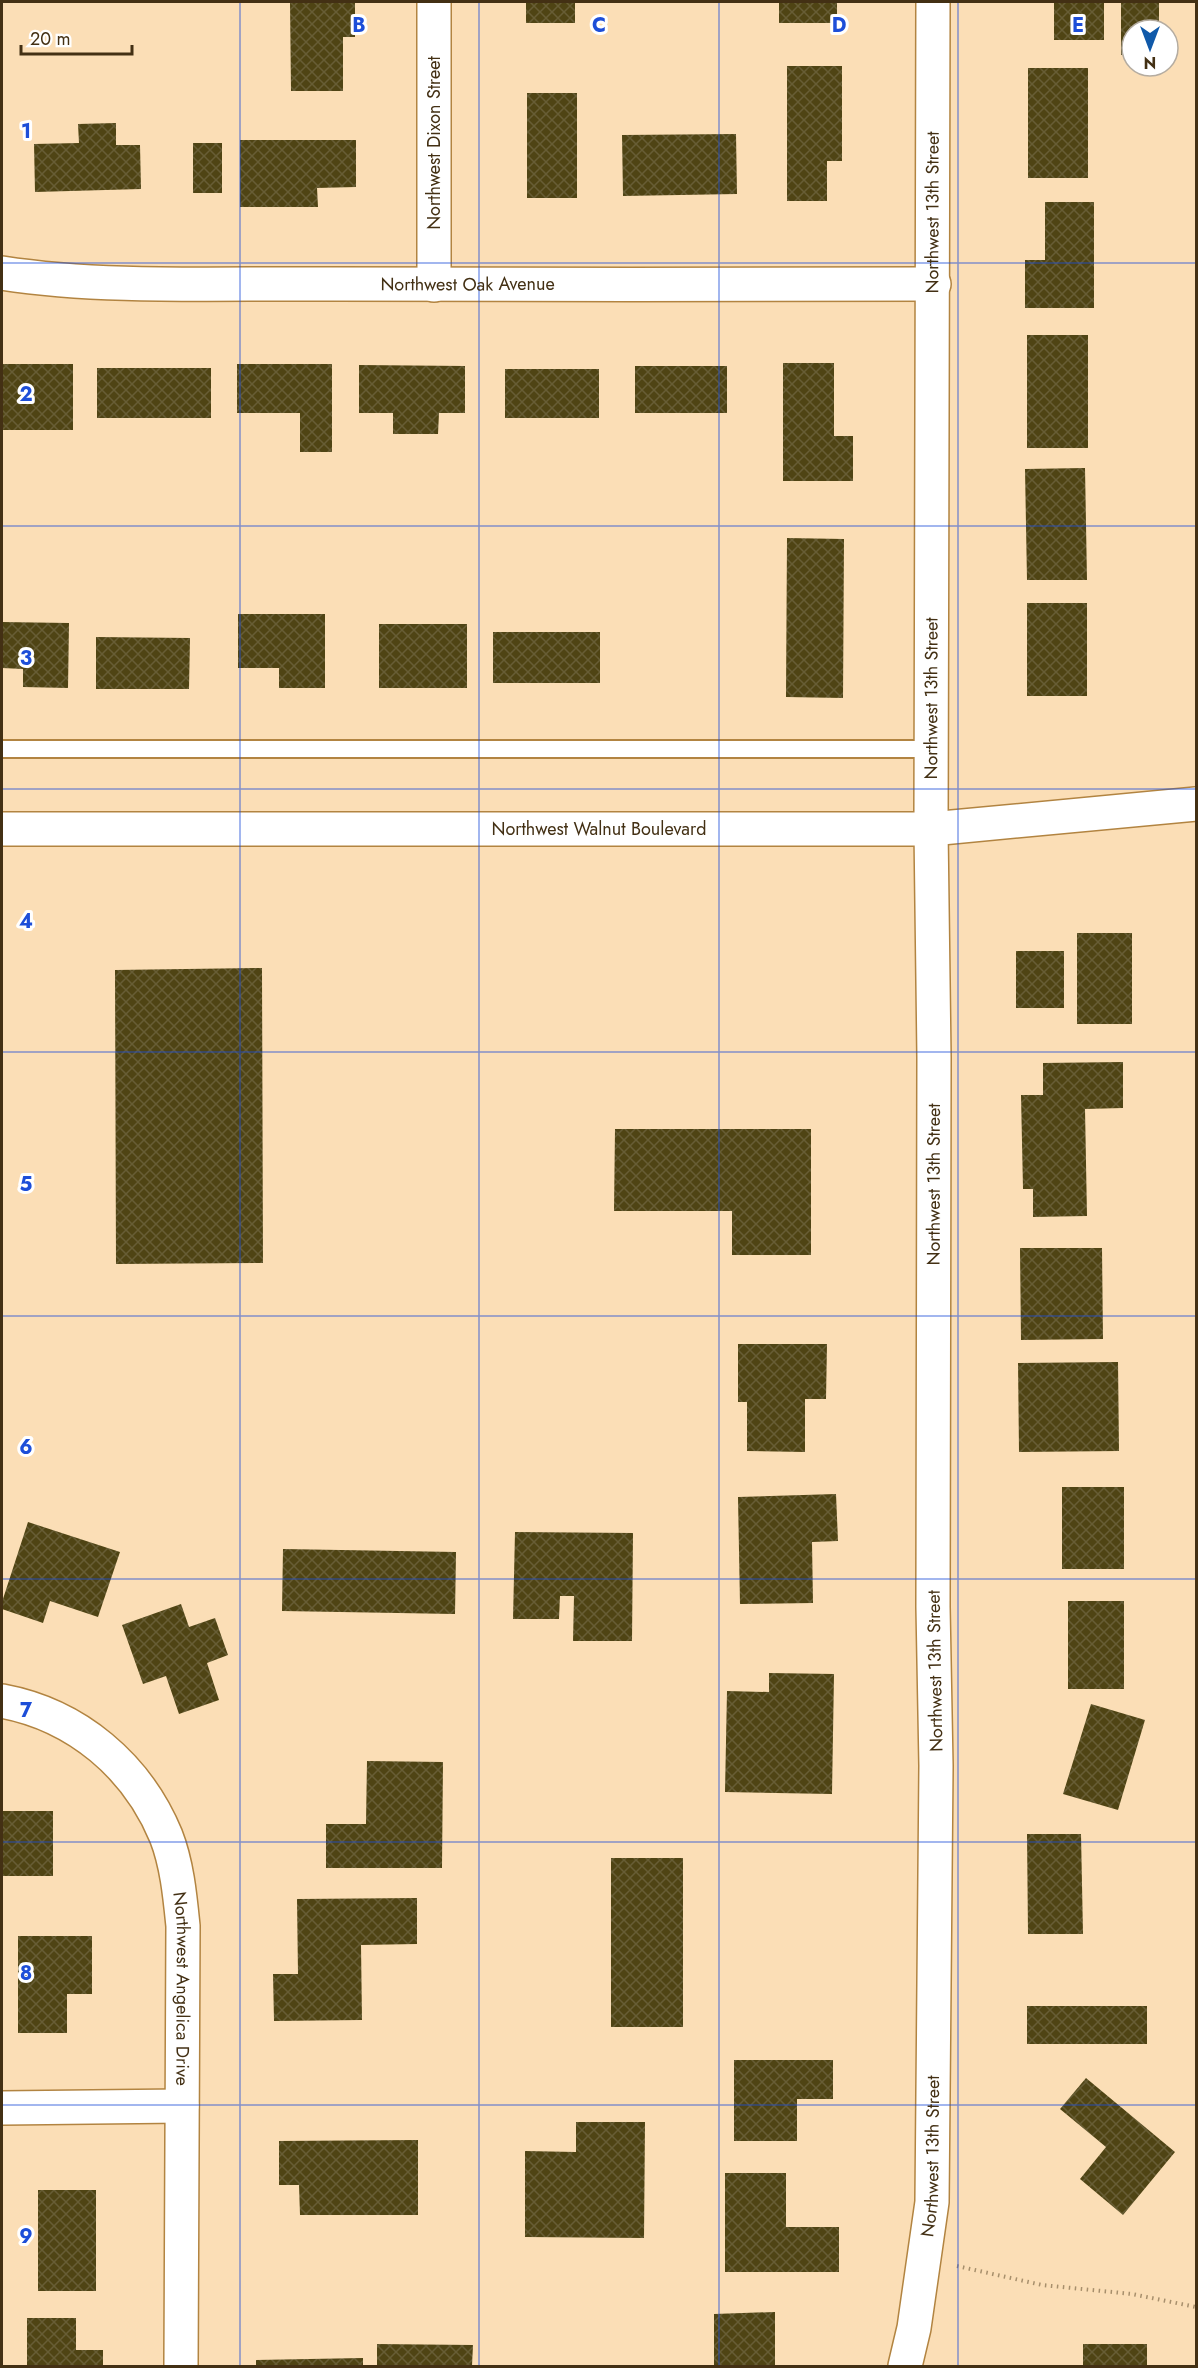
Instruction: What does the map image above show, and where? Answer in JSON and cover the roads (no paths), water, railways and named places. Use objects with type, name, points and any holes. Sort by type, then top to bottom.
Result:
[{"type":"street","name":"Northwest Dixon Street","points":[[434,2],[434,285]]},
{"type":"street","name":"Northwest 13th Street","points":[[905,2367],[914,2328],[932,2202],[936,1766],[933,1607],[934,1057],[931,829],[933,2]]},
{"type":"street","name":"Northwest Oak Avenue","points":[[2,273],[35,278],[111,282],[434,285],[934,284]]},
{"type":"street","name":"Northwest Walnut Boulevard","points":[[2,829],[931,829],[1197,804]]},
{"type":"street","name":"Northwest Angelica Drive","points":[[2,1701],[22,1705],[69,1724],[110,1753],[144,1796],[166,1838],[180,1890],[183,1926],[181,2367]]},
{"type":"street","points":[[2,2108],[182,2106]]},
{"type":"lane","points":[[2,749],[932,749]]}]
